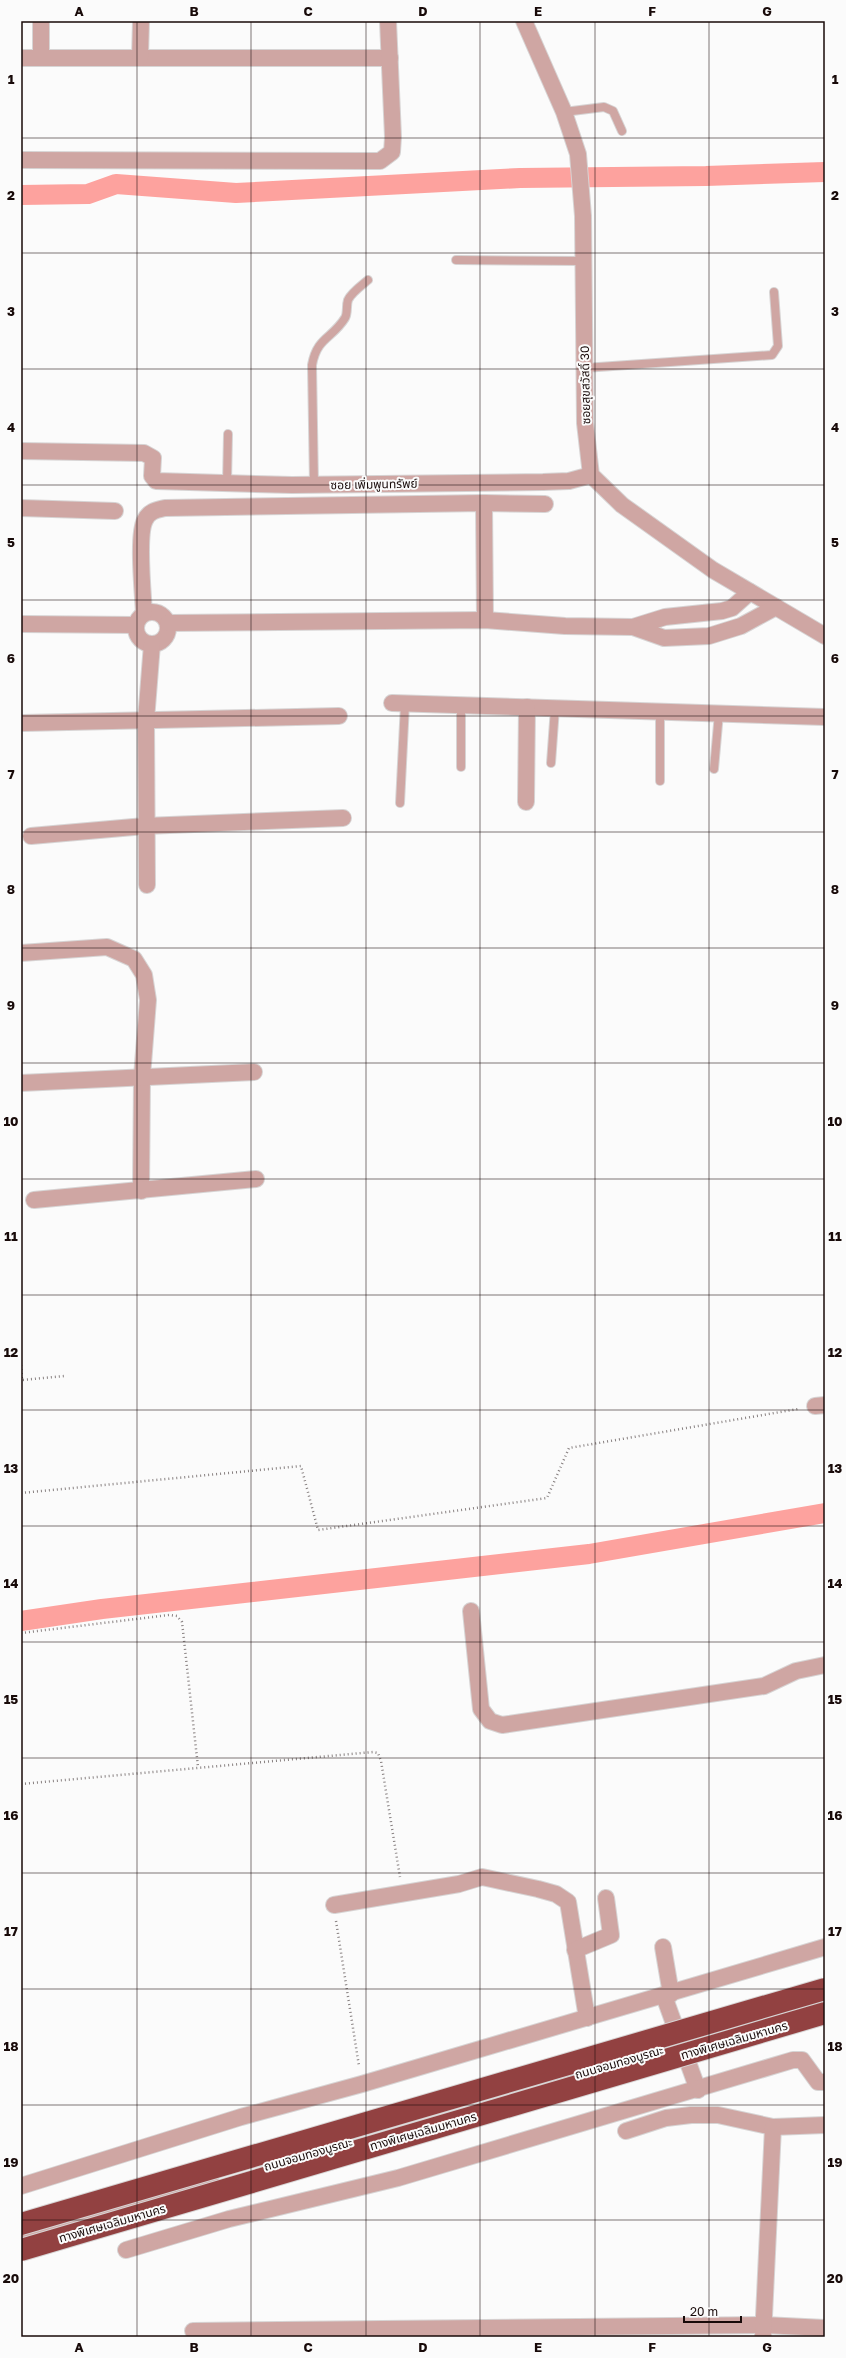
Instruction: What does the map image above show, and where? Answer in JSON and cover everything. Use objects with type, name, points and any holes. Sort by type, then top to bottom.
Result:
[{"type":"highway","name":"ทางพิเศษเฉลิมมหานคร","points":[[21,2224],[825,1989]]},
{"type":"highway","name":"ทางพิเศษเฉลิมมหานคร","points":[[21,2250],[825,2013]]},
{"type":"street","points":[[41,21],[42,58]]},
{"type":"street","points":[[140,58],[141,21]]},
{"type":"street","points":[[21,160],[380,161],[392,152],[388,21]]},
{"type":"street","name":"ซอยสุขสวัสดิ์ 30","points":[[524,21],[564,112],[578,154],[583,216],[585,423],[591,475]]},
{"type":"street","points":[[21,58],[390,58]]},
{"type":"street","name":"ซอย เพิ่มพูนทรัพย์","points":[[21,451],[144,453],[153,458],[152,476],[156,481],[314,485],[570,481],[591,475]]},
{"type":"street","points":[[591,475],[622,505],[712,570],[825,636]]},
{"type":"street","points":[[21,624],[140,619],[151,611],[164,617],[168,623],[165,638],[152,644],[139,639],[140,619],[141,534],[145,520],[153,511],[166,508],[484,503],[545,504]]},
{"type":"street","points":[[484,503],[485,620]]},
{"type":"street","points":[[21,508],[115,511]]},
{"type":"street","points":[[168,623],[485,620],[566,626],[633,627],[665,617],[722,612],[732,608],[750,592]]},
{"type":"street","points":[[633,627],[664,638],[709,636],[742,626],[776,607]]},
{"type":"street","points":[[147,885],[145,826],[146,720],[152,644]]},
{"type":"street","points":[[399,703],[825,717]]},
{"type":"street","points":[[526,802],[527,707]]},
{"type":"street","points":[[23,723],[339,716]]},
{"type":"street","points":[[31,836],[145,826],[343,818]]},
{"type":"street","points":[[21,953],[108,948],[134,959],[144,975],[148,1000],[142,1077],[141,1190]]},
{"type":"street","points":[[21,1083],[254,1072]]},
{"type":"street","points":[[34,1200],[256,1179]]},
{"type":"street","points":[[471,1611],[481,1710],[490,1721],[502,1725],[764,1686],[796,1671],[825,1665]]},
{"type":"street","points":[[334,1905],[459,1884],[482,1877],[556,1894],[568,1902],[587,2018]]},
{"type":"street","points":[[575,1950],[611,1935],[606,1898]]},
{"type":"street","points":[[663,1947],[668,1995],[681,2044],[698,2090]]},
{"type":"street","points":[[21,2186],[241,2117],[362,2084],[668,1995],[825,1947]]},
{"type":"street","name":"ถนนจอมทองบูรณะ","points":[[21,2238],[825,2002]]},
{"type":"street","points":[[126,2250],[229,2219],[405,2176],[698,2090],[793,2060],[802,2060],[818,2082],[825,2082]]},
{"type":"street","points":[[626,2131],[666,2118],[691,2115],[718,2115],[773,2126],[825,2125]]},
{"type":"street","points":[[763,2331],[773,2126]]},
{"type":"street","points":[[193,2331],[763,2331],[825,2328]]},
{"type":"lane","points":[[564,112],[604,107],[613,111],[622,131]]},
{"type":"lane","points":[[456,260],[583,261]]},
{"type":"lane","points":[[314,485],[312,365],[315,351],[323,340],[339,326],[346,317],[348,299],[368,280]]},
{"type":"lane","points":[[584,368],[772,355],[778,346],[774,292]]},
{"type":"lane","points":[[227,483],[228,434]]},
{"type":"lane","points":[[399,703],[400,803]]},
{"type":"lane","points":[[461,704],[461,767]]},
{"type":"lane","points":[[551,762],[555,708]]},
{"type":"lane","points":[[660,711],[660,781]]},
{"type":"lane","points":[[714,769],[719,713]]},
{"type":"path","points":[[21,1365],[22,1380],[65,1376]]},
{"type":"path","points":[[21,1493],[301,1466],[318,1530],[547,1498],[568,1448],[820,1405]]},
{"type":"path","points":[[21,1633],[169,1614],[178,1616],[182,1622],[198,1768]]},
{"type":"path","points":[[21,1784],[364,1752],[378,1753],[381,1761],[403,1893]]},
{"type":"path","points":[[334,1905],[362,2084]]},
{"type":"waterway","points":[[21,195],[88,194],[116,184],[236,193],[520,178],[706,176],[825,172]]},
{"type":"waterway","points":[[21,1621],[102,1609],[589,1554],[825,1513]]}]
